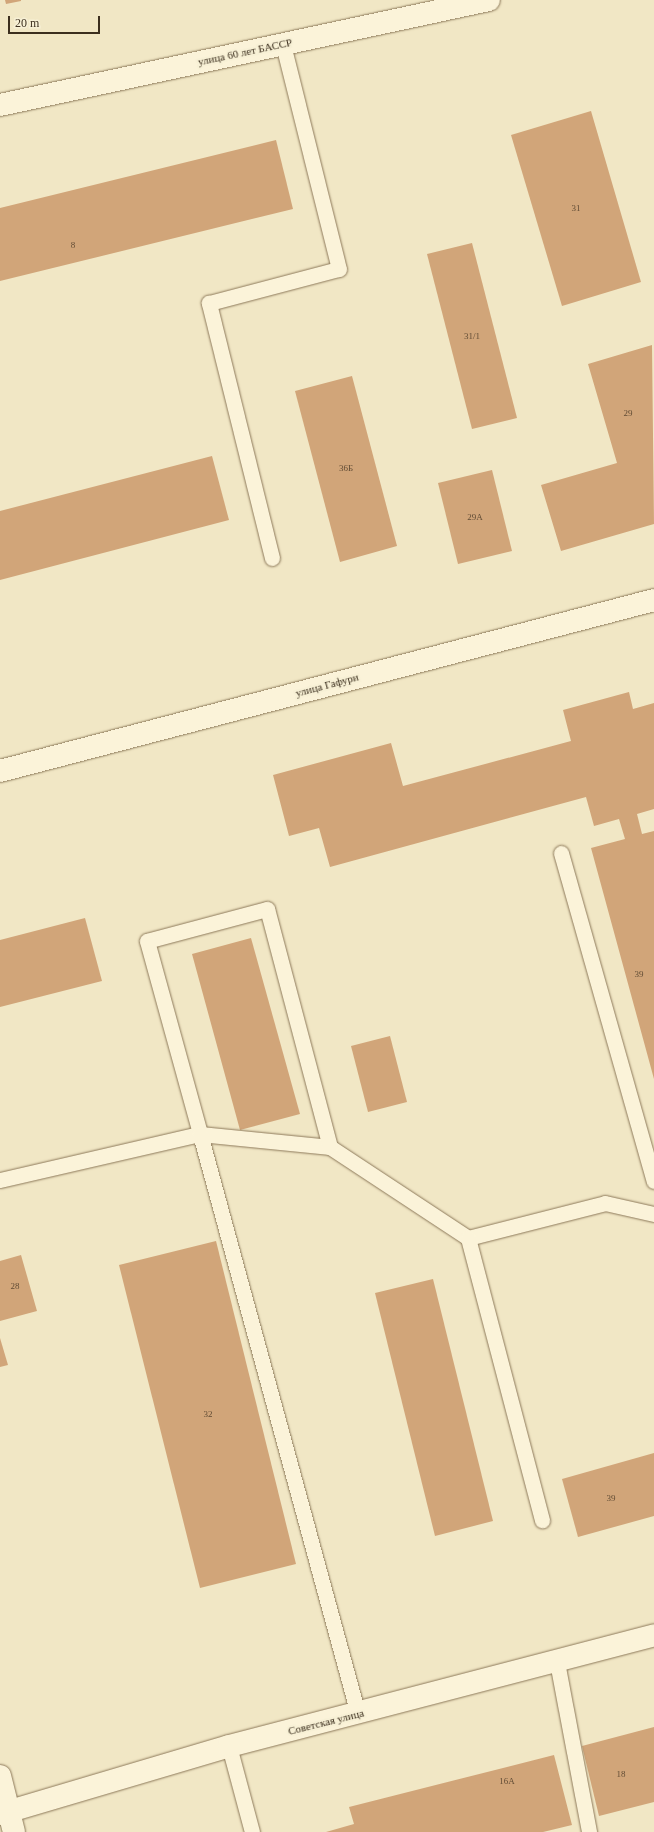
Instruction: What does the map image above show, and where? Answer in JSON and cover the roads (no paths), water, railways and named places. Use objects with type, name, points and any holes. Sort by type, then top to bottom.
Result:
[{"type":"street","name":"улица 60 лет БАССР","points":[[0,105],[489,0]]},
{"type":"street","name":"улица Гафури","points":[[0,771],[654,600]]},
{"type":"street","name":"Советская улица","points":[[4,1812],[229,1746],[358,1714],[654,1635]]},
{"type":"street","points":[[0,1776],[4,1812],[14,1832]]},
{"type":"lane","points":[[272,558],[209,303],[339,269],[283,44]]},
{"type":"lane","points":[[561,853],[654,1181]]},
{"type":"lane","points":[[330,1147],[267,909],[147,941],[358,1714]]},
{"type":"lane","points":[[0,1180],[200,1134],[330,1147],[468,1238],[542,1520]]},
{"type":"lane","points":[[468,1238],[605,1204],[654,1214]]},
{"type":"lane","points":[[557,1662],[589,1832]]},
{"type":"lane","points":[[229,1746],[252,1832]]}]
